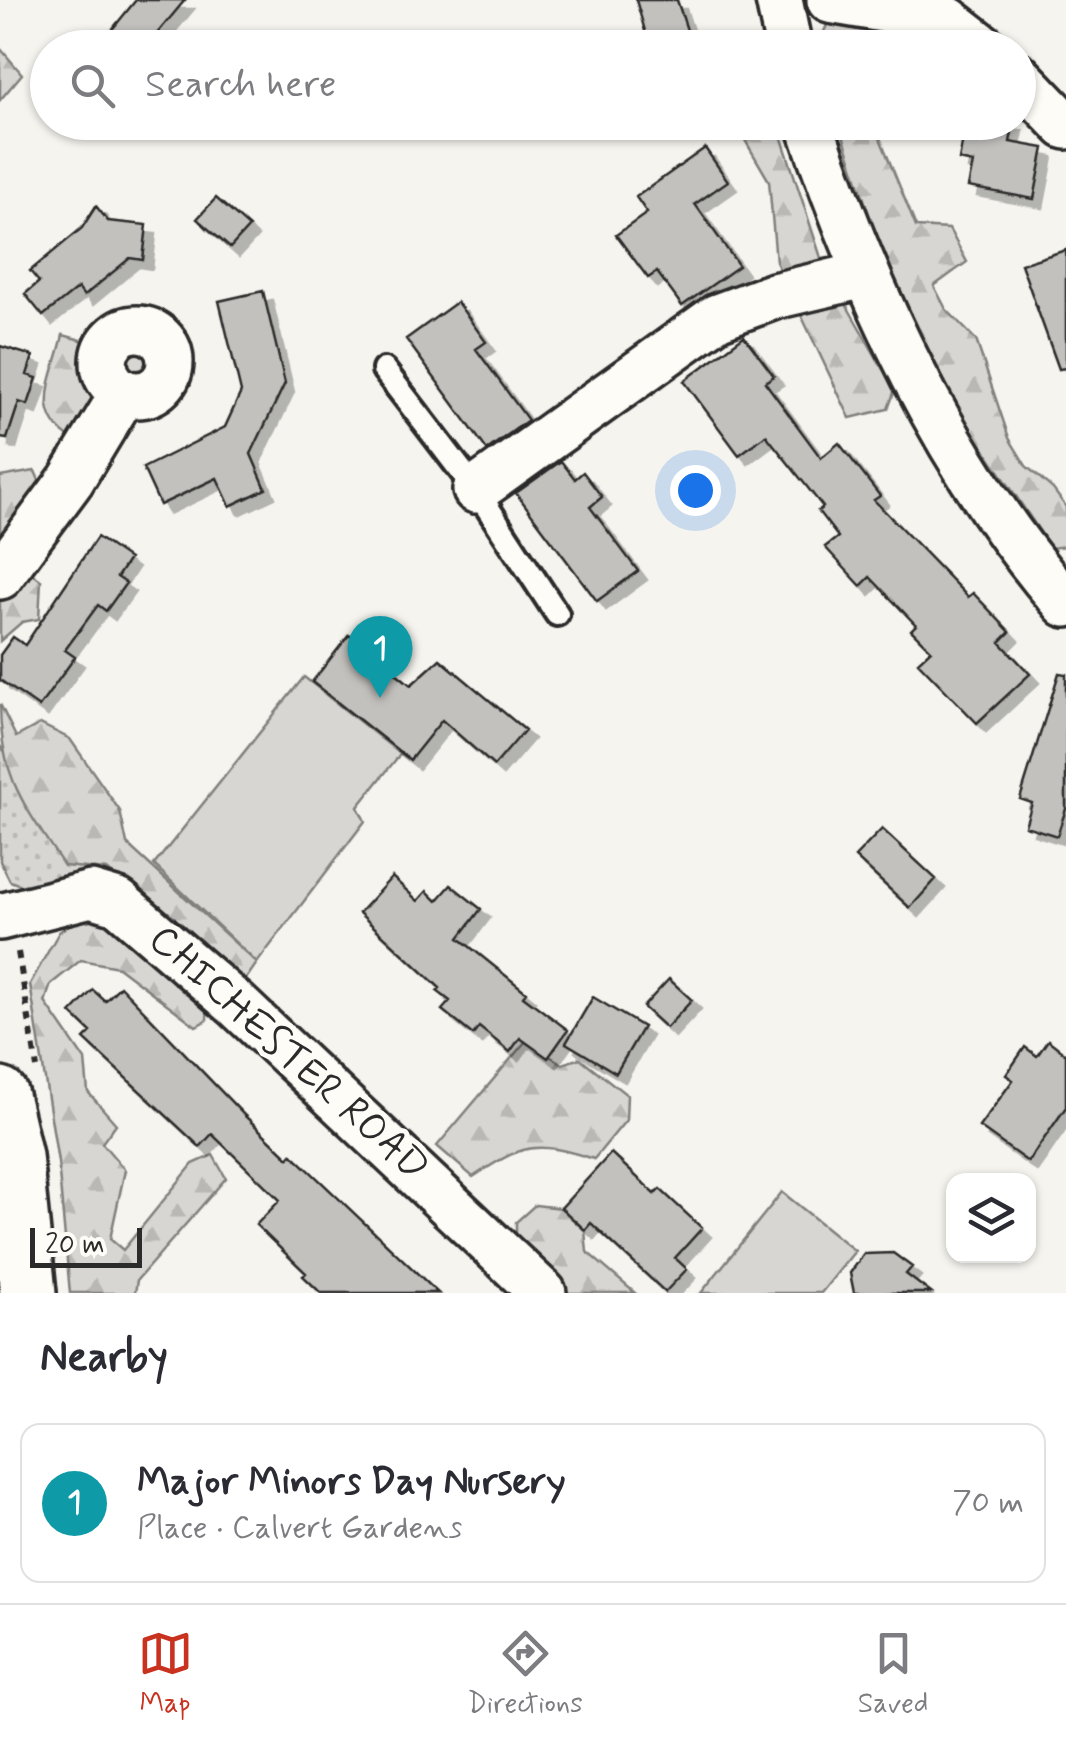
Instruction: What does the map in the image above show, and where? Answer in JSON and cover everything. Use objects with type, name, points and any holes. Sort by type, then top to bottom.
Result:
[{"type":"highway","points":[[0,1096],[14,1156],[28,1293]]},
{"type":"street","points":[[830,0],[948,20],[961,30]]},
{"type":"street","points":[[786,1],[788,30]]},
{"type":"street","points":[[1036,95],[1066,126]]},
{"type":"street","points":[[815,140],[864,275],[928,403],[1005,527],[1064,598]]},
{"type":"street","points":[[476,490],[717,317],[774,296],[864,275]]},
{"type":"street","points":[[0,576],[71,480],[122,394]]},
{"type":"street","name":"CHICHESTER ROAD","points":[[0,917],[90,894],[118,902],[262,1028],[543,1293]]},
{"type":"lane","points":[[384,370],[476,490],[557,614]]},
{"type":"green space","points":[[853,18],[916,30],[825,30],[828,23]]},
{"type":"green space","points":[[0,48],[22,74],[0,100]]},
{"type":"green space","points":[[745,140],[783,140],[823,264],[895,390],[888,409],[850,418],[776,262],[769,181]]},
{"type":"green space","points":[[845,140],[881,140],[916,227],[949,229],[967,262],[934,286],[946,309],[976,340],[1009,438],[1026,466],[1053,489],[1066,507],[1066,546],[1051,548],[956,407],[886,266]]},
{"type":"green space","points":[[63,335],[92,343],[88,364],[108,397],[80,444],[64,433],[49,410],[50,382]]},
{"type":"green space","points":[[139,339],[155,344],[163,359],[159,374],[139,385],[119,373],[113,359],[125,345]]},
{"type":"green space","points":[[35,471],[45,494],[0,535],[0,477]]},
{"type":"green space","points":[[27,570],[41,580],[39,619],[22,622],[0,641],[0,598]]},
{"type":"green space","points":[[304,677],[401,753],[358,807],[365,821],[257,963],[154,865]]},
{"type":"green space","points":[[0,704],[16,737],[40,724],[70,739],[120,811],[127,844],[257,963],[244,982],[107,870],[64,866],[17,790],[5,752]]},
{"type":"green space","points":[[0,746],[106,870],[120,880],[30,889],[10,881],[0,861]]},
{"type":"green space","points":[[85,913],[125,920],[208,997],[207,1020],[196,1026],[118,967],[81,960],[51,984],[45,1002],[85,1060],[88,1092],[116,1124],[102,1143],[125,1170],[110,1239],[123,1250],[193,1164],[213,1155],[226,1178],[137,1280],[135,1293],[70,1293],[58,1162],[30,984],[59,932]]},
{"type":"green space","points":[[525,1042],[563,1064],[580,1058],[627,1095],[626,1120],[594,1159],[557,1149],[530,1148],[473,1177],[437,1146]]},
{"type":"green space","points":[[782,1192],[855,1251],[821,1293],[701,1293]]},
{"type":"green space","points":[[535,1205],[561,1208],[585,1230],[587,1252],[635,1293],[568,1293],[516,1241],[516,1222]]},
{"type":"building","points":[[136,0],[185,0],[160,30],[112,30]]},
{"type":"building","points":[[636,0],[677,0],[687,30],[645,30]]},
{"type":"building","points":[[963,140],[1010,140],[1044,148],[1034,199],[968,187],[973,163],[959,160]]},
{"type":"building","points":[[705,148],[728,181],[695,204],[739,266],[682,306],[657,272],[648,278],[616,235],[647,213],[636,197]]},
{"type":"building","points":[[216,198],[249,227],[230,248],[197,219]]},
{"type":"building","points":[[96,206],[108,221],[147,225],[143,260],[130,258],[84,296],[78,288],[43,316],[25,294],[39,282],[30,271],[82,228]]},
{"type":"building","points":[[1066,250],[1066,368],[1059,369],[1021,264]]},
{"type":"building","points":[[263,291],[285,383],[251,454],[266,489],[230,506],[217,478],[160,505],[143,468],[225,427],[241,392],[219,301]]},
{"type":"building","points":[[457,302],[486,342],[476,349],[528,420],[487,450],[406,339]]},
{"type":"building","points":[[744,336],[774,376],[765,382],[821,458],[839,443],[880,496],[874,500],[968,597],[973,593],[1010,632],[1000,642],[1030,674],[977,723],[918,662],[931,650],[911,630],[916,625],[870,577],[861,586],[825,547],[838,537],[818,511],[823,507],[766,435],[739,455],[684,381]]},
{"type":"building","points":[[0,346],[33,356],[27,375],[37,378],[28,405],[19,402],[7,439],[0,438]]},
{"type":"building","points":[[561,461],[575,479],[583,472],[602,497],[590,507],[638,571],[597,601],[516,493]]},
{"type":"building","points":[[97,537],[129,559],[117,577],[126,583],[106,611],[98,605],[65,650],[75,657],[39,707],[0,680],[0,655],[13,637],[25,645]]},
{"type":"building","points":[[349,635],[411,685],[440,659],[525,730],[494,766],[442,720],[410,760],[312,682]]},
{"type":"building","points":[[1059,673],[1066,674],[1066,809],[1057,836],[1025,826],[1032,803],[1020,799]]},
{"type":"building","points":[[882,829],[936,879],[910,908],[855,857]]},
{"type":"building","points":[[392,877],[418,901],[427,891],[437,901],[451,885],[481,909],[459,938],[526,992],[523,996],[568,1030],[548,1058],[520,1038],[510,1052],[479,1027],[473,1035],[442,1010],[450,1001],[437,991],[440,988],[359,913]]},
{"type":"building","points":[[669,979],[692,1000],[666,1028],[643,1007]]},
{"type":"building","points":[[120,986],[245,1116],[289,1158],[292,1154],[438,1293],[321,1293],[303,1276],[306,1273],[256,1225],[280,1200],[212,1134],[200,1147],[84,1039],[91,1032],[71,1013],[93,990],[105,1001]]},
{"type":"building","points":[[593,997],[643,1027],[616,1073],[566,1043]]},
{"type":"building","points":[[1048,1040],[1066,1054],[1066,1107],[1028,1162],[979,1127],[1013,1080],[1006,1075],[1025,1047],[1037,1056]]},
{"type":"building","points":[[611,1153],[655,1194],[660,1189],[702,1228],[675,1258],[687,1269],[665,1292],[591,1223],[585,1230],[561,1208]]},
{"type":"building","points":[[893,1253],[912,1267],[906,1274],[931,1293],[854,1293],[850,1273],[864,1254]]},
{"type":"place","name":"Major Minors Day Nursery","points":[[380,698]]}]
